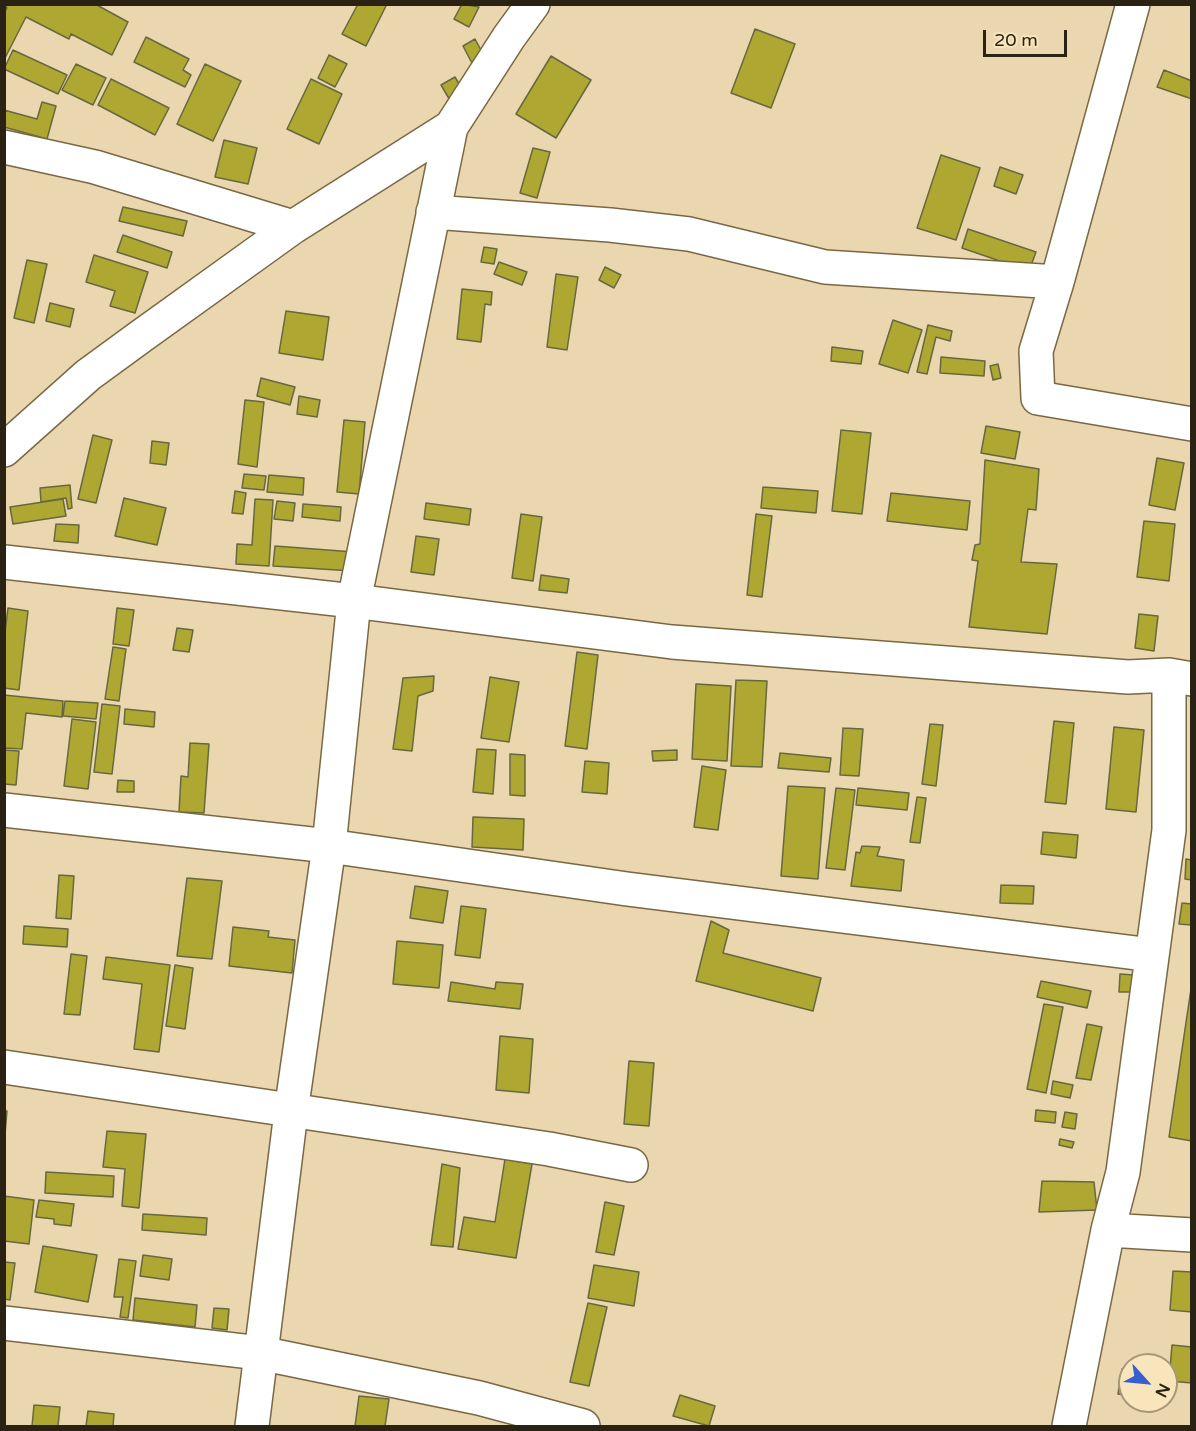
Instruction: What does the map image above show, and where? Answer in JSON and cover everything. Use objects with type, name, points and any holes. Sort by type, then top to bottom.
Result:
[{"type":"street","points":[[252,1426],[291,1112],[329,846],[354,601],[450,126],[533,4]]},
{"type":"street","points":[[1133,4],[1036,351],[1038,398],[1191,424]]},
{"type":"street","points":[[4,450],[88,375],[293,227],[450,126]]},
{"type":"street","points":[[4,147],[95,167],[293,227]]},
{"type":"street","points":[[433,212],[610,225],[689,234],[825,267],[1057,282]]},
{"type":"street","points":[[4,562],[354,601],[672,642],[1128,677],[1180,677],[1168,830],[1124,1172],[1108,1230],[1069,1426]]},
{"type":"street","points":[[4,810],[329,846],[627,889],[1152,955]]},
{"type":"street","points":[[4,1067],[549,1149],[631,1165]]},
{"type":"street","points":[[1108,1230],[1191,1235]]},
{"type":"street","points":[[4,1323],[260,1353],[479,1398],[583,1426]]},
{"type":"building","points":[[4,4],[95,4],[128,22],[112,55],[71,34],[69,39],[26,17],[4,60],[4,13],[7,8]]},
{"type":"building","points":[[358,4],[387,4],[366,46],[342,34]]},
{"type":"building","points":[[462,4],[479,7],[469,27],[454,19]]},
{"type":"building","points":[[755,29],[795,44],[771,108],[731,93]]},
{"type":"building","points":[[146,37],[189,59],[183,70],[191,75],[185,87],[134,62]]},
{"type":"building","points":[[475,39],[487,61],[474,67],[463,46]]},
{"type":"building","points":[[13,50],[67,75],[58,94],[4,69]]},
{"type":"building","points":[[329,55],[347,64],[335,87],[318,78]]},
{"type":"building","points":[[551,56],[591,80],[556,138],[516,114]]},
{"type":"building","points":[[76,64],[106,78],[93,105],[62,90]]},
{"type":"building","points":[[205,64],[241,81],[213,141],[177,124]]},
{"type":"building","points":[[1164,70],[1192,81],[1192,99],[1157,87]]},
{"type":"building","points":[[455,77],[465,94],[451,102],[441,85]]},
{"type":"building","points":[[111,79],[169,108],[155,135],[98,105]]},
{"type":"building","points":[[311,79],[342,94],[319,144],[287,129]]},
{"type":"building","points":[[42,102],[56,106],[47,139],[4,127],[4,110],[37,119]]},
{"type":"building","points":[[224,140],[257,148],[248,184],[215,177]]},
{"type":"building","points":[[533,148],[550,152],[537,198],[520,193]]},
{"type":"building","points":[[941,155],[980,168],[956,240],[917,228]]},
{"type":"building","points":[[1000,167],[1023,175],[1016,194],[994,186]]},
{"type":"building","points":[[123,207],[187,221],[183,236],[119,221]]},
{"type":"building","points":[[968,229],[1036,252],[1029,271],[962,248]]},
{"type":"building","points":[[123,235],[172,252],[167,268],[117,252]]},
{"type":"building","points":[[484,247],[497,249],[494,264],[481,262]]},
{"type":"building","points":[[94,255],[148,272],[135,313],[110,306],[115,291],[86,282]]},
{"type":"building","points":[[27,260],[47,264],[34,323],[14,318]]},
{"type":"building","points":[[499,262],[527,272],[522,285],[494,274]]},
{"type":"building","points":[[605,267],[621,275],[614,288],[599,280]]},
{"type":"building","points":[[556,274],[578,277],[567,350],[547,347]]},
{"type":"building","points":[[462,289],[492,292],[491,305],[485,304],[481,342],[457,339]]},
{"type":"building","points":[[50,303],[74,309],[70,327],[46,321]]},
{"type":"building","points":[[286,311],[329,317],[323,360],[279,353]]},
{"type":"building","points":[[893,320],[922,330],[908,373],[879,364]]},
{"type":"building","points":[[928,325],[952,331],[950,341],[936,337],[927,374],[917,372]]},
{"type":"building","points":[[832,347],[863,351],[861,364],[831,361]]},
{"type":"building","points":[[941,357],[985,361],[984,376],[940,373]]},
{"type":"building","points":[[998,364],[1001,378],[993,380],[990,366]]},
{"type":"building","points":[[261,378],[295,387],[290,405],[257,396]]},
{"type":"building","points":[[299,396],[320,400],[317,417],[297,414]]},
{"type":"building","points":[[245,400],[264,402],[257,467],[238,464]]},
{"type":"building","points":[[344,420],[365,422],[359,494],[337,492]]},
{"type":"building","points":[[986,426],[1020,432],[1015,459],[981,453]]},
{"type":"building","points":[[841,430],[871,433],[862,514],[832,511]]},
{"type":"building","points":[[93,435],[112,440],[96,503],[78,499]]},
{"type":"building","points":[[152,441],[169,443],[166,465],[150,463]]},
{"type":"building","points":[[1157,458],[1184,463],[1175,510],[1149,505]]},
{"type":"building","points":[[985,460],[1039,469],[1036,510],[1028,509],[1021,562],[1057,564],[1047,634],[969,627],[978,561],[972,560],[975,545],[980,544]]},
{"type":"building","points":[[244,474],[266,476],[264,490],[242,488]]},
{"type":"building","points":[[269,475],[304,478],[303,495],[267,492]]},
{"type":"building","points":[[70,485],[72,508],[68,509],[66,498],[41,502],[40,488]]},
{"type":"building","points":[[763,487],[818,491],[816,513],[761,508]]},
{"type":"building","points":[[235,491],[246,493],[243,514],[232,513]]},
{"type":"building","points":[[891,493],[970,501],[967,530],[887,521]]},
{"type":"building","points":[[124,498],[166,508],[157,545],[115,536]]},
{"type":"building","points":[[63,499],[66,516],[13,524],[10,507]]},
{"type":"building","points":[[255,499],[273,500],[269,566],[236,564],[237,544],[252,545]]},
{"type":"building","points":[[277,501],[295,503],[293,521],[274,519]]},
{"type":"building","points":[[426,503],[471,509],[469,525],[424,519]]},
{"type":"building","points":[[303,504],[341,507],[340,521],[302,517]]},
{"type":"building","points":[[521,514],[542,517],[533,581],[512,578]]},
{"type":"building","points":[[756,514],[772,516],[762,597],[747,595]]},
{"type":"building","points":[[1144,521],[1175,524],[1169,581],[1137,577]]},
{"type":"building","points":[[56,524],[79,525],[78,543],[54,541]]},
{"type":"building","points":[[416,536],[439,539],[434,575],[411,572]]},
{"type":"building","points":[[275,546],[354,552],[353,571],[273,566]]},
{"type":"building","points":[[541,575],[569,579],[567,593],[539,590]]},
{"type":"building","points":[[8,608],[28,611],[19,690],[4,688],[4,640]]},
{"type":"building","points":[[117,608],[134,610],[129,646],[113,644]]},
{"type":"building","points":[[1139,614],[1158,616],[1154,651],[1135,648]]},
{"type":"building","points":[[177,628],[193,630],[189,652],[173,650]]},
{"type":"building","points":[[113,647],[126,649],[119,701],[105,699]]},
{"type":"building","points":[[577,652],[598,655],[587,749],[565,746]]},
{"type":"building","points":[[434,676],[433,691],[418,696],[412,751],[393,749],[403,678]]},
{"type":"building","points":[[490,677],[519,682],[509,742],[481,738]]},
{"type":"building","points":[[736,680],[767,681],[762,767],[731,766]]},
{"type":"building","points":[[696,684],[731,686],[727,761],[692,759]]},
{"type":"building","points":[[4,695],[63,701],[62,717],[26,713],[22,749],[4,748]]},
{"type":"building","points":[[65,701],[98,703],[96,719],[63,716]]},
{"type":"building","points":[[102,704],[120,706],[112,774],[94,772]]},
{"type":"building","points":[[125,709],[155,712],[154,727],[124,724]]},
{"type":"building","points":[[72,719],[96,722],[88,789],[64,786]]},
{"type":"building","points":[[1054,721],[1074,723],[1066,804],[1045,802]]},
{"type":"building","points":[[930,724],[943,725],[936,786],[922,784]]},
{"type":"building","points":[[1114,727],[1144,730],[1136,812],[1106,809]]},
{"type":"building","points":[[843,728],[863,729],[859,776],[840,775]]},
{"type":"building","points":[[190,743],[209,744],[204,813],[179,812],[181,776],[188,777]]},
{"type":"building","points":[[477,749],[496,750],[493,794],[473,792]]},
{"type":"building","points":[[4,750],[19,751],[16,785],[4,784]]},
{"type":"building","points":[[677,750],[677,760],[653,761],[652,751]]},
{"type":"building","points":[[780,753],[831,758],[829,772],[778,768]]},
{"type":"building","points":[[510,754],[525,755],[525,796],[510,795]]},
{"type":"building","points":[[585,761],[609,763],[607,794],[582,792]]},
{"type":"building","points":[[702,766],[726,770],[718,830],[694,827]]},
{"type":"building","points":[[118,780],[134,781],[134,792],[117,792]]},
{"type":"building","points":[[788,786],[825,788],[818,879],[781,876]]},
{"type":"building","points":[[836,788],[855,790],[845,870],[826,868]]},
{"type":"building","points":[[858,788],[909,793],[907,810],[856,805]]},
{"type":"building","points":[[917,797],[926,798],[920,843],[910,842]]},
{"type":"building","points":[[473,817],[524,819],[523,850],[472,847]]},
{"type":"building","points":[[1043,832],[1078,835],[1076,858],[1041,854]]},
{"type":"building","points":[[862,846],[880,847],[877,856],[904,860],[901,891],[851,886],[856,852],[860,853]]},
{"type":"building","points":[[1186,859],[1192,860],[1192,880],[1185,879]]},
{"type":"building","points":[[59,875],[74,876],[71,919],[56,918]]},
{"type":"building","points":[[187,878],[222,881],[212,959],[177,956]]},
{"type":"building","points":[[1001,885],[1034,886],[1033,904],[1000,903]]},
{"type":"building","points":[[415,886],[448,891],[443,923],[410,918]]},
{"type":"building","points":[[1182,903],[1192,904],[1192,925],[1179,924]]},
{"type":"building","points":[[461,906],[486,909],[480,958],[455,955]]},
{"type":"building","points":[[711,921],[729,930],[723,953],[821,978],[813,1011],[696,981]]},
{"type":"building","points":[[24,926],[68,929],[67,947],[23,944]]},
{"type":"building","points":[[233,927],[269,931],[268,937],[295,940],[292,973],[229,966]]},
{"type":"building","points":[[397,941],[443,945],[439,988],[393,984]]},
{"type":"building","points":[[71,954],[87,956],[80,1015],[64,1014]]},
{"type":"building","points":[[106,957],[170,965],[159,1052],[134,1049],[142,984],[103,979]]},
{"type":"building","points":[[175,965],[193,968],[185,1029],[166,1026]]},
{"type":"building","points":[[1120,974],[1134,975],[1134,992],[1119,992]]},
{"type":"building","points":[[1041,981],[1091,991],[1087,1008],[1037,997]]},
{"type":"building","points":[[451,982],[495,989],[496,982],[523,984],[520,1009],[448,1001]]},
{"type":"building","points":[[1192,982],[1192,1141],[1169,1137]]},
{"type":"building","points":[[1044,1004],[1063,1007],[1046,1093],[1027,1089]]},
{"type":"building","points":[[1087,1024],[1102,1027],[1091,1080],[1076,1078]]},
{"type":"building","points":[[500,1036],[533,1039],[529,1093],[496,1090]]},
{"type":"building","points":[[629,1061],[654,1063],[649,1126],[624,1124]]},
{"type":"building","points":[[1053,1081],[1073,1085],[1070,1098],[1051,1094]]},
{"type":"building","points":[[1036,1110],[1056,1112],[1055,1123],[1035,1121]]},
{"type":"building","points":[[4,1111],[7,1111],[4,1146]]},
{"type":"building","points":[[1065,1112],[1077,1114],[1075,1129],[1062,1127]]},
{"type":"building","points":[[107,1131],[146,1134],[139,1208],[122,1206],[125,1169],[103,1167]]},
{"type":"building","points":[[1060,1139],[1074,1142],[1072,1148],[1059,1145]]},
{"type":"building","points":[[505,1159],[532,1164],[516,1258],[458,1249],[464,1217],[495,1222]]},
{"type":"building","points":[[442,1164],[460,1168],[453,1247],[431,1245]]},
{"type":"building","points":[[46,1172],[114,1176],[113,1197],[45,1193]]},
{"type":"building","points":[[1042,1181],[1094,1182],[1097,1210],[1039,1212]]},
{"type":"building","points":[[4,1196],[34,1200],[29,1244],[4,1241]]},
{"type":"building","points":[[39,1200],[74,1204],[71,1226],[54,1224],[54,1219],[36,1217]]},
{"type":"building","points":[[605,1202],[624,1206],[614,1255],[596,1252]]},
{"type":"building","points":[[143,1214],[207,1218],[206,1235],[142,1230]]},
{"type":"building","points":[[43,1246],[97,1255],[88,1302],[35,1292]]},
{"type":"building","points":[[143,1255],[172,1259],[169,1280],[140,1276]]},
{"type":"building","points":[[119,1259],[136,1261],[128,1318],[120,1317],[123,1297],[114,1297]]},
{"type":"building","points":[[4,1262],[15,1263],[10,1300],[4,1299]]},
{"type":"building","points":[[594,1265],[639,1272],[634,1306],[588,1298]]},
{"type":"building","points":[[1173,1271],[1192,1272],[1192,1312],[1170,1310]]},
{"type":"building","points":[[135,1298],[197,1305],[195,1327],[133,1320]]},
{"type":"building","points":[[588,1303],[607,1307],[589,1386],[570,1382]]},
{"type":"building","points":[[214,1308],[229,1309],[227,1330],[212,1328]]},
{"type":"building","points":[[1172,1345],[1192,1347],[1192,1383],[1178,1382],[1178,1353],[1171,1353]]},
{"type":"building","points":[[680,1395],[715,1406],[709,1426],[673,1416]]},
{"type":"building","points":[[359,1396],[389,1399],[385,1426],[355,1426]]},
{"type":"building","points":[[34,1405],[60,1407],[58,1426],[32,1426]]},
{"type":"building","points":[[88,1411],[114,1414],[113,1426],[86,1426]]}]
